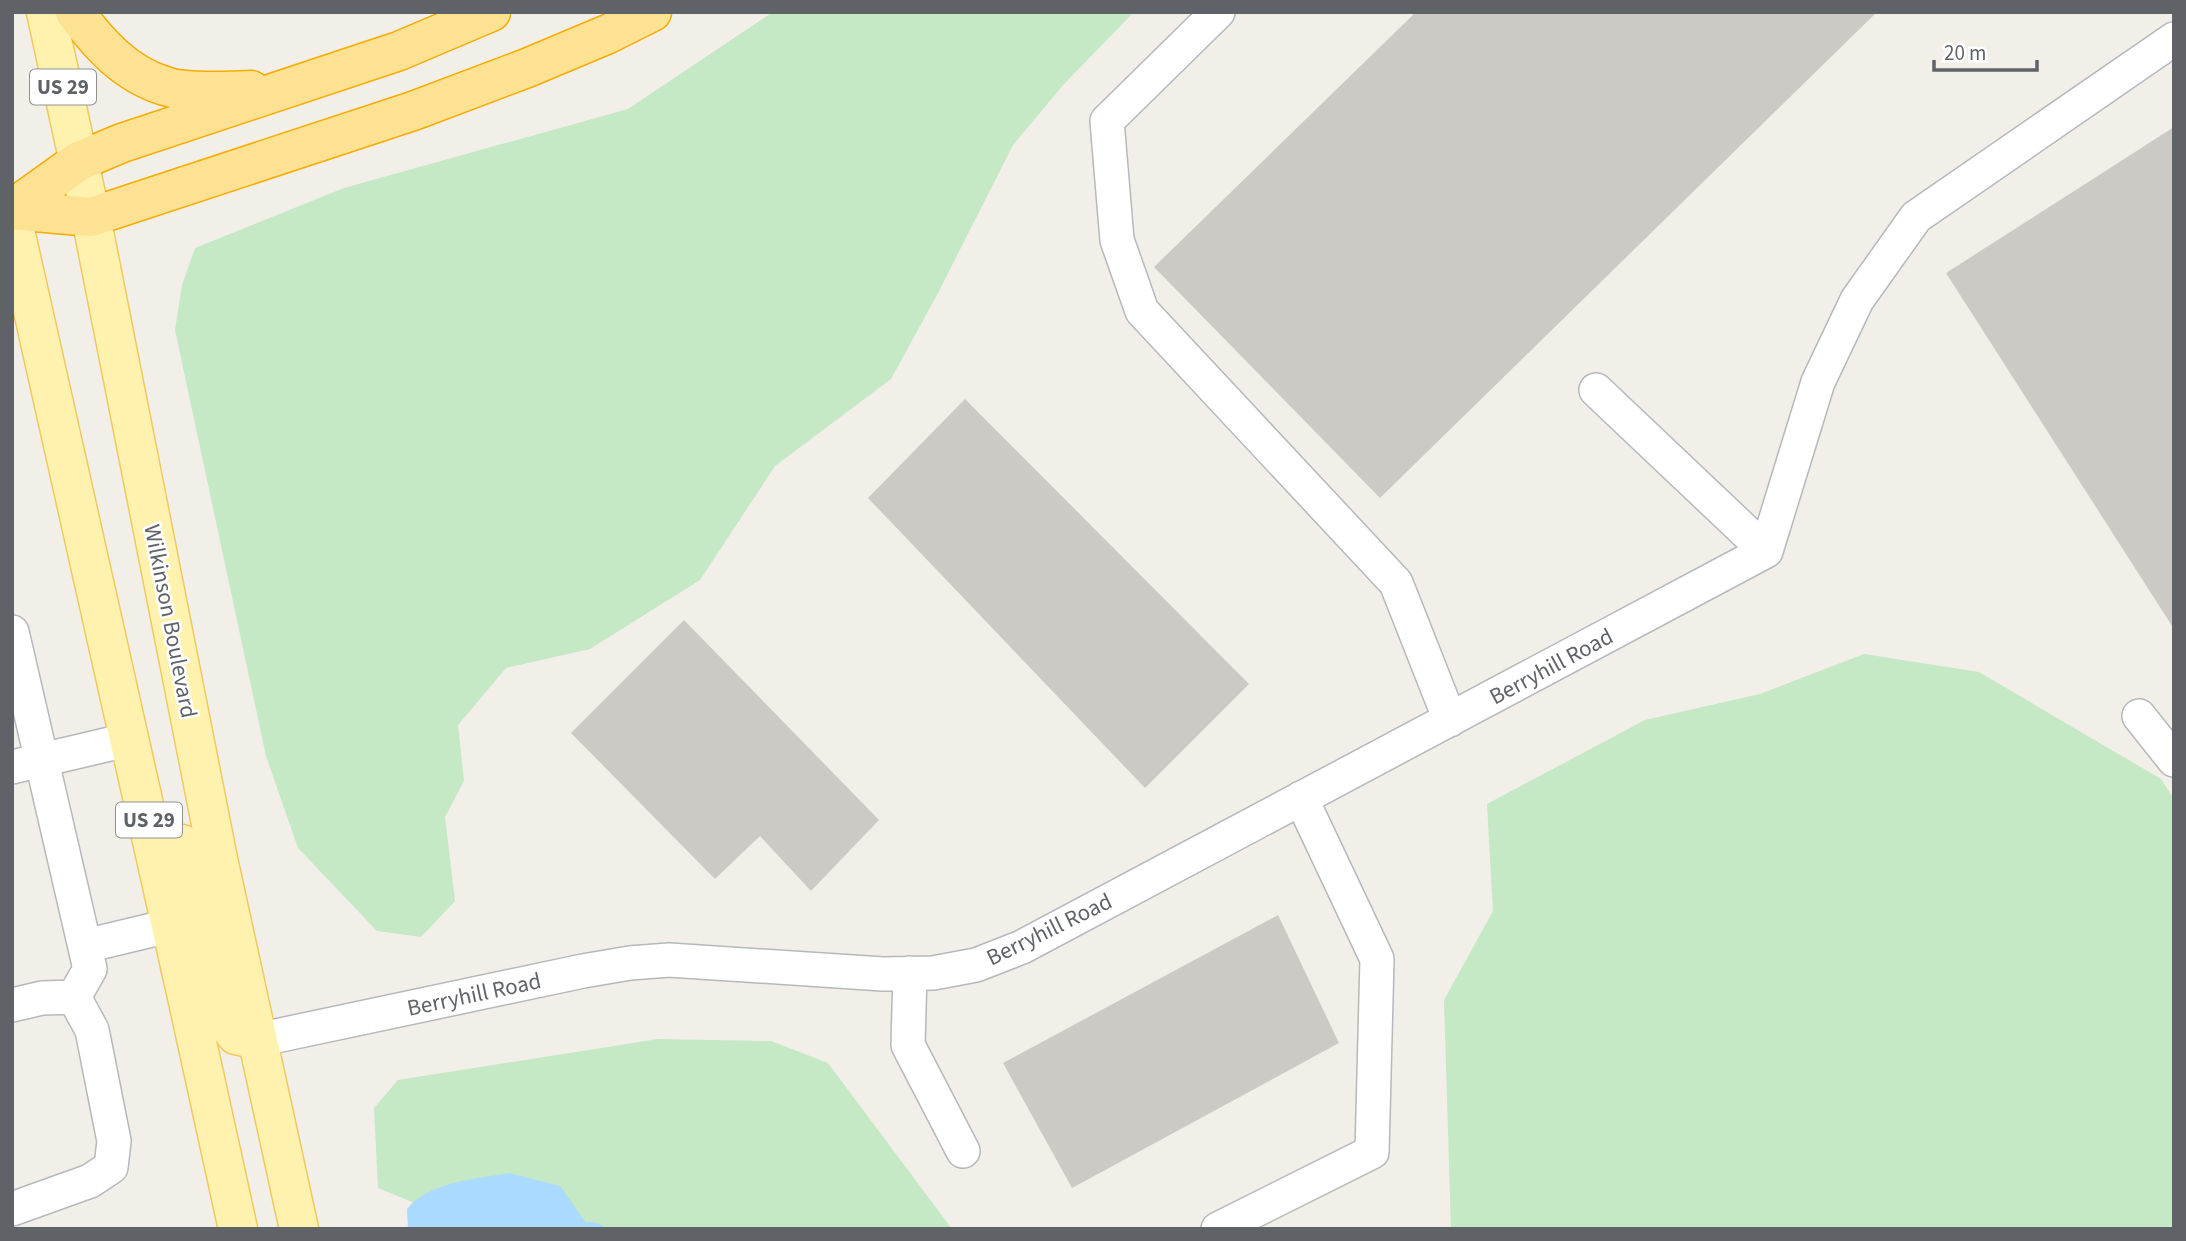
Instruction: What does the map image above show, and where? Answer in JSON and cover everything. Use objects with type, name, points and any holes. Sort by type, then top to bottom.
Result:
[{"type":"highway","points":[[75,12],[98,43],[124,67],[166,87],[221,91],[284,88]]},
{"type":"highway","points":[[12,209],[79,161],[122,143],[399,51],[491,12]]},
{"type":"highway","points":[[12,209],[91,217],[413,111],[527,68],[652,12]]},
{"type":"main road","name":"Wilkinson Boulevard","points":[[46,12],[91,217],[218,859],[299,1229]]},
{"type":"main road","name":"US 29","points":[[12,217],[173,925],[238,1229]]},
{"type":"main road","points":[[55,412],[129,618],[222,1016],[236,1035],[257,1040]]},
{"type":"street","points":[[1218,12],[1107,121],[1117,240],[1142,311],[1396,583],[1450,720]]},
{"type":"street","points":[[1597,390],[1766,551],[1818,382],[1857,300],[1916,217],[2174,39]]},
{"type":"street","name":"Berryhill Road","points":[[257,1040],[630,963],[669,960],[883,974],[933,973],[976,965],[1022,947],[1766,551]]},
{"type":"street","points":[[12,632],[26,764],[90,968],[74,997]]},
{"type":"street","points":[[2139,716],[2174,760]]},
{"type":"street","points":[[26,764],[131,739]]},
{"type":"street","points":[[1218,1229],[1371,1152],[1377,959],[1301,799]]},
{"type":"street","points":[[85,946],[173,925]]},
{"type":"street","points":[[910,974],[908,1045],[964,1151]]},
{"type":"street","points":[[12,1005],[42,998],[74,997]]},
{"type":"street","points":[[12,1209],[90,1181],[111,1167],[114,1142],[92,1030],[74,997]]},
{"type":"green space","points":[[773,12],[1134,12],[1064,84],[1013,145],[891,379],[775,466],[700,580],[590,649],[506,668],[458,725],[464,781],[445,817],[455,901],[421,937],[377,931],[298,848],[266,756],[175,330],[182,285],[195,248],[344,188],[628,109]]},
{"type":"green space","points":[[1864,654],[1979,672],[2161,779],[2174,799],[2174,1229],[1451,1229],[1444,1000],[1493,911],[1487,804],[1645,720],[1760,694]]},
{"type":"green space","points":[[658,1039],[771,1041],[828,1063],[952,1229],[486,1229],[378,1188],[374,1108],[398,1080]]},
{"type":"water","points":[[510,1173],[560,1186],[589,1227],[408,1229],[407,1209],[428,1192],[455,1183]]},
{"type":"building","points":[[1416,12],[1877,12],[1380,498],[1154,267]]},
{"type":"building","points":[[2174,127],[2174,629],[1946,273]]},
{"type":"building","points":[[965,399],[1249,684],[1145,788],[868,498]]},
{"type":"building","points":[[684,620],[879,820],[811,891],[760,836],[715,879],[571,733]]},
{"type":"building","points":[[1278,915],[1339,1043],[1072,1188],[1003,1063]]},
{"type":"waterway","points":[[572,1229],[599,1229]]}]
